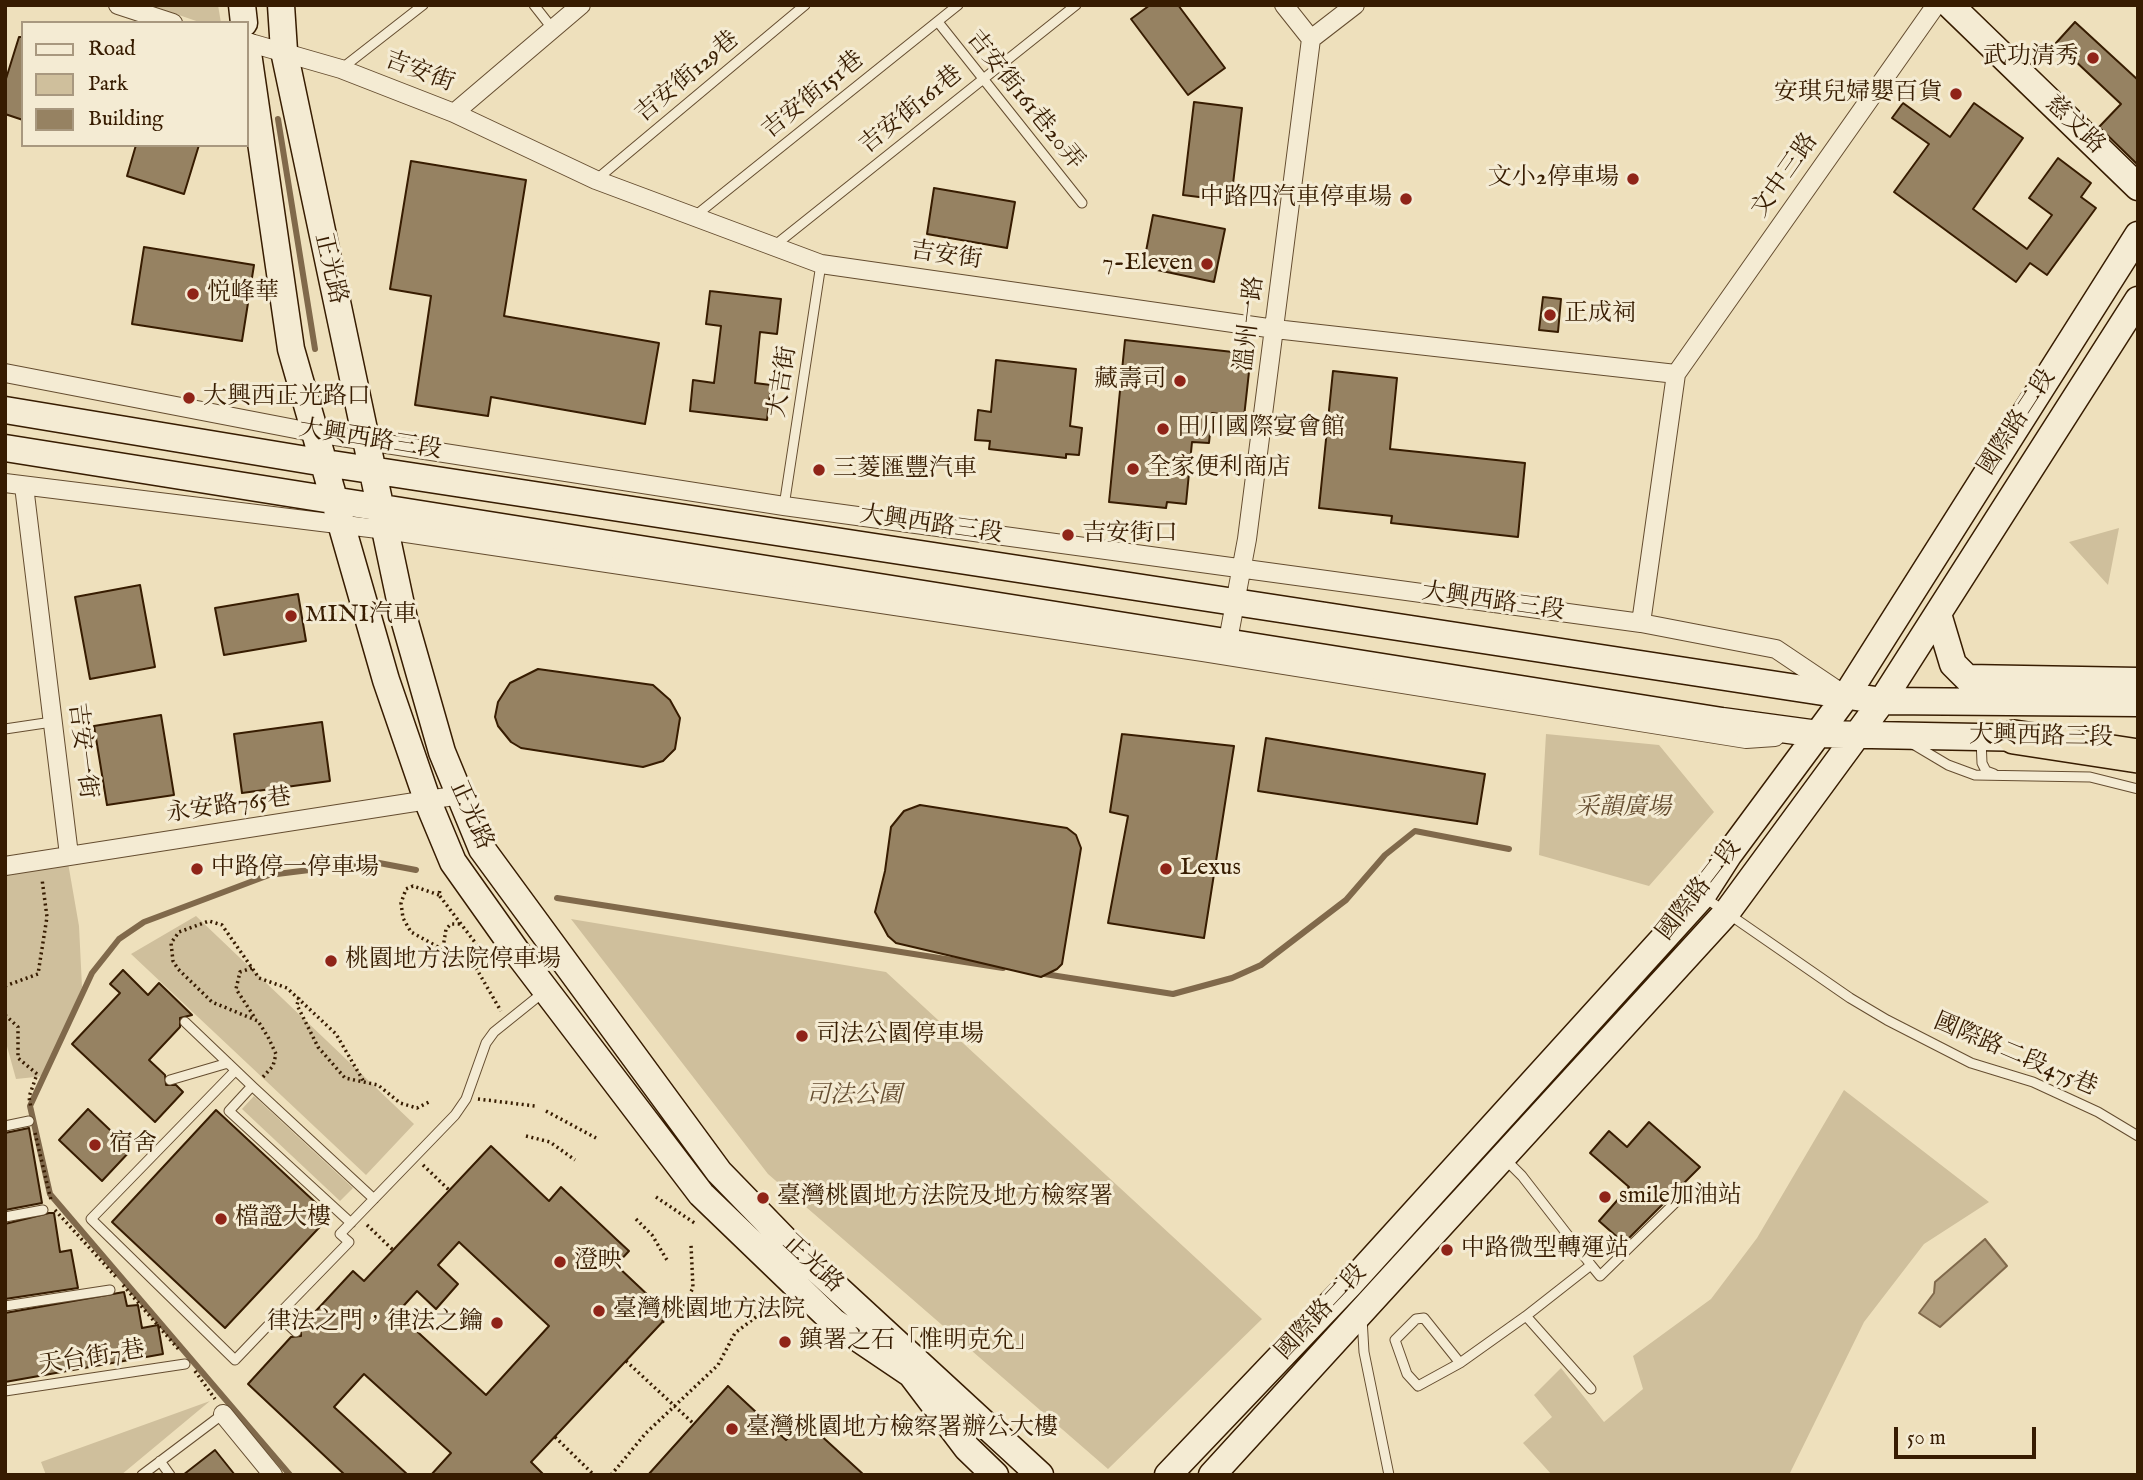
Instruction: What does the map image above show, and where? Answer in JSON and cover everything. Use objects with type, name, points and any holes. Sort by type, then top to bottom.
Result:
[{"type":"highway","points":[[2014,737],[2138,756]]},
{"type":"street","points":[[118,5],[167,21]]},
{"type":"street","name":"正光路","points":[[281,5],[284,51],[325,258],[404,620],[442,752],[482,849],[719,1172],[798,1252],[1040,1475]]},
{"type":"street","points":[[454,113],[581,5]]},
{"type":"street","points":[[1284,5],[1311,39],[1355,5]]},
{"type":"street","name":"文中三路","points":[[1676,374],[1936,5]]},
{"type":"street","name":"慈文路","points":[[1950,5],[2138,187]]},
{"type":"street","name":"溫州一路","points":[[1226,649],[1243,568],[1311,39]]},
{"type":"street","name":"吉安街","points":[[248,44],[284,51],[341,69],[454,113],[596,180],[821,264],[1275,329],[1676,374]]},
{"type":"street","name":"正光路","points":[[248,51],[291,349],[386,680],[428,802],[453,862],[545,990],[701,1194],[834,1322],[911,1374],[967,1448],[995,1475]]},
{"type":"street","name":"國際路二段","points":[[1212,1475],[1356,1299],[1472,1150],[1702,896],[1846,696],[2138,235]]},
{"type":"street","name":"國際路二段","points":[[1168,1475],[1498,1164],[1727,912],[1882,701],[2138,300]]},
{"type":"street","name":"大興西路三段","points":[[5,373],[367,442],[784,506],[1641,623],[1776,649],[1846,696]]},
{"type":"street","points":[[1641,623],[1676,374]]},
{"type":"street","name":"大興西路三段","points":[[5,410],[325,463],[1882,701],[2138,704]]},
{"type":"street","name":"大興西路三段","points":[[5,448],[339,512],[1226,649],[1818,734],[2138,740]]},
{"type":"street","name":"大興西路三段","points":[[5,483],[339,512]]},
{"type":"street","name":"吉安一街","points":[[24,486],[69,855]]},
{"type":"street","points":[[1938,614],[1952,664],[1967,678],[2138,681]]},
{"type":"street","name":"永安路765巷","points":[[5,866],[460,795]]},
{"type":"street","points":[[1472,1150],[1498,1164]]},
{"type":"street","points":[[780,1271],[798,1252]]},
{"type":"street","points":[[223,1415],[272,1475]]},
{"type":"lane","points":[[341,69],[423,5]]},
{"type":"lane","points":[[534,5],[552,28]]},
{"type":"lane","name":"吉安街129巷","points":[[596,180],[805,5]]},
{"type":"lane","name":"吉安街151巷","points":[[694,217],[958,5]]},
{"type":"lane","name":"吉安街161巷","points":[[773,247],[1076,5]]},
{"type":"lane","name":"吉安街161巷20弄","points":[[937,22],[1082,203]]},
{"type":"lane","name":"大吉街","points":[[784,506],[821,264]]},
{"type":"lane","points":[[5,729],[52,722]]},
{"type":"lane","points":[[1899,735],[1961,772],[2090,777],[2138,789]]},
{"type":"lane","points":[[1981,737],[1983,767],[1990,774],[1999,775]]},
{"type":"lane","name":"國際路二段475巷","points":[[1702,896],[1850,998],[1887,1020],[1971,1063],[2044,1087],[2138,1136]]},
{"type":"lane","points":[[232,1067],[91,1219],[235,1360],[349,1242],[340,1234],[455,1115],[466,1099],[486,1043],[507,1021],[545,990]]},
{"type":"lane","points":[[185,1023],[374,1199]]},
{"type":"lane","points":[[170,1080],[232,1067]]},
{"type":"lane","points":[[252,1086],[229,1111],[355,1219]]},
{"type":"lane","points":[[5,1126],[29,1121]]},
{"type":"lane","points":[[1498,1164],[1522,1176],[1600,1276],[1682,1196]]},
{"type":"lane","points":[[5,1217],[43,1210]]},
{"type":"lane","points":[[1460,1363],[1424,1318],[1416,1319],[1395,1340],[1407,1374],[1419,1387],[1460,1363],[1591,1265]]},
{"type":"lane","points":[[5,1306],[110,1290]]},
{"type":"lane","points":[[1356,1299],[1389,1475]]},
{"type":"lane","points":[[278,1315],[296,1332]]},
{"type":"lane","points":[[1526,1316],[1591,1389]]},
{"type":"lane","name":"天台街7巷","points":[[5,1391],[185,1364]]},
{"type":"lane","points":[[142,1475],[223,1415]]},
{"type":"lane","points":[[160,1461],[170,1475]]},
{"type":"path","points":[[5,986],[38,974],[47,917],[40,869]]},
{"type":"path","points":[[476,968],[494,966],[440,892],[413,886],[406,889],[401,903],[411,932],[476,968],[507,1021]]},
{"type":"path","points":[[257,1020],[212,1002],[178,969],[173,961],[171,943],[179,932],[209,921],[222,925],[259,978],[287,988],[337,1034],[364,1083]]},
{"type":"path","points":[[443,948],[446,929],[451,924],[461,924]]},
{"type":"path","points":[[252,1086],[273,1066],[276,1054],[236,989],[240,972],[245,968],[254,968]]},
{"type":"path","points":[[299,998],[297,1005],[324,1057],[345,1078],[378,1085],[400,1103],[417,1108],[431,1101]]},
{"type":"path","points":[[5,1015],[18,1027],[18,1058]]},
{"type":"path","points":[[466,1099],[513,1101],[535,1106]]},
{"type":"path","points":[[546,1111],[596,1138]]},
{"type":"path","points":[[526,1136],[550,1142],[575,1160]]},
{"type":"path","points":[[415,1157],[449,1190]]},
{"type":"path","points":[[656,1197],[696,1224]]},
{"type":"path","points":[[355,1219],[393,1251]]},
{"type":"path","points":[[636,1219],[652,1235],[667,1260]]},
{"type":"path","points":[[662,1322],[680,1312],[693,1288],[691,1245]]},
{"type":"path","points":[[611,1475],[646,1433],[718,1366],[735,1333],[778,1300]]},
{"type":"path","points":[[626,1361],[694,1424]]},
{"type":"path","points":[[555,1437],[594,1475]]},
{"type":"green space","points":[[150,5],[218,5],[221,21],[196,21]]},
{"type":"green space","points":[[2119,528],[2108,585],[2069,542]]},
{"type":"green space","name":"采韻廣場","points":[[1546,734],[1659,745],[1714,812],[1649,886],[1539,855]]},
{"type":"green space","points":[[67,857],[79,926],[82,987],[45,1076],[16,1079],[5,1039],[5,868]]},
{"type":"green space","points":[[196,916],[414,1124],[366,1175],[131,954]]},
{"type":"green space","name":"司法公園","points":[[571,919],[886,972],[1262,1319],[1108,1469],[768,1174]]},
{"type":"green space","points":[[1844,1090],[1989,1202],[1924,1244],[1864,1322],[1789,1475],[1552,1475],[1523,1443],[1552,1417],[1534,1395],[1561,1368],[1604,1422],[1643,1389],[1633,1356],[1711,1299],[1757,1238]]},
{"type":"green space","points":[[254,1096],[353,1188],[340,1201],[242,1109]]},
{"type":"green space","points":[[210,1401],[121,1475],[46,1475],[41,1462]]},
{"type":"shaded area","points":[[1985,1239],[2007,1266],[1940,1327],[1919,1313],[1934,1293],[1935,1282]]},
{"type":"building","points":[[1150,5],[1178,5],[1225,68],[1188,95],[1131,19]]},
{"type":"building","points":[[2075,22],[2138,80],[2138,165],[2099,127],[2121,104],[2056,43]]},
{"type":"building","points":[[21,37],[21,119],[5,114],[5,82]]},
{"type":"building","points":[[1194,102],[1242,108],[1231,201],[1183,195]]},
{"type":"building","points":[[1903,103],[1950,137],[1974,103],[2023,138],[1973,209],[2027,249],[2052,215],[2029,198],[2058,158],[2091,183],[2081,197],[2096,208],[2047,275],[2030,263],[2016,282],[1894,192],[1929,144],[1892,118]]},
{"type":"building","points":[[135,147],[198,147],[184,194],[127,176]]},
{"type":"building","points":[[411,161],[526,180],[504,316],[659,343],[645,424],[491,397],[488,416],[415,405],[431,296],[390,289]]},
{"type":"building","points":[[934,188],[1015,202],[1007,248],[927,234]]},
{"type":"building","points":[[1153,215],[1225,229],[1214,282],[1143,267]]},
{"type":"building","name":"悦峰華","points":[[144,247],[254,265],[242,341],[132,324]]},
{"type":"building","points":[[710,291],[781,299],[777,334],[760,332],[755,383],[771,385],[767,420],[690,411],[693,380],[714,383],[721,326],[706,324]]},
{"type":"building","name":"正成祠","points":[[1543,297],[1561,299],[1558,332],[1539,330]]},
{"type":"building","name":"田川國際宴會館","points":[[1125,340],[1251,354],[1244,417],[1212,413],[1209,443],[1192,442],[1186,504],[1167,502],[1166,508],[1109,502]]},
{"type":"building","points":[[996,360],[1076,369],[1070,426],[1082,428],[1079,455],[1066,454],[1066,458],[989,449],[990,441],[975,440],[978,410],[991,412]]},
{"type":"building","points":[[1333,371],[1397,378],[1390,449],[1525,463],[1518,537],[1391,523],[1392,516],[1319,508]]},
{"type":"building","points":[[140,585],[155,667],[90,679],[75,597]]},
{"type":"building","points":[[298,594],[306,641],[224,655],[215,608]]},
{"type":"building","points":[[538,669],[653,685],[670,700],[680,718],[675,749],[663,761],[643,767],[521,748],[511,742],[498,726],[495,717],[498,702],[510,683]]},
{"type":"building","points":[[161,715],[174,795],[107,805],[94,726]]},
{"type":"building","points":[[322,722],[330,781],[242,793],[234,734]]},
{"type":"building","name":"Lexus","points":[[1122,734],[1234,746],[1204,938],[1108,923],[1128,816],[1110,812]]},
{"type":"building","points":[[1266,738],[1485,774],[1477,824],[1258,791]]},
{"type":"building","points":[[920,805],[1067,828],[1076,835],[1081,848],[1062,964],[1057,969],[1041,977],[896,943],[888,936],[875,912],[885,871],[891,827],[904,811]]},
{"type":"building","points":[[123,970],[148,995],[159,983],[192,1015],[180,1018],[180,1027],[149,1060],[165,1075],[166,1085],[176,1085],[183,1092],[155,1122],[72,1044],[120,993],[110,984]]},
{"type":"building","name":"宿舍","points":[[88,1109],[131,1150],[102,1181],[59,1140]]},
{"type":"building","name":"檔證大樓","points":[[216,1110],[330,1216],[225,1328],[112,1222]]},
{"type":"building","points":[[1649,1122],[1700,1167],[1624,1243],[1599,1221],[1629,1187],[1590,1153],[1609,1131],[1627,1147]]},
{"type":"building","points":[[29,1128],[42,1203],[5,1210],[5,1133]]},
{"type":"building","name":"臺灣桃園地方法院","points":[[491,1146],[549,1201],[561,1187],[629,1251],[616,1265],[669,1315],[531,1462],[544,1475],[431,1475],[451,1453],[364,1374],[334,1407],[408,1475],[345,1475],[248,1384],[291,1337],[301,1336],[301,1327],[353,1271],[364,1281]],"holes":[[[459,1242],[549,1326],[486,1395],[397,1313],[417,1291],[436,1309],[458,1284],[438,1265]]]},
{"type":"building","points":[[54,1213],[60,1252],[71,1250],[78,1288],[5,1299],[5,1224]]},
{"type":"building","points":[[124,1292],[127,1306],[138,1305],[142,1328],[158,1325],[163,1354],[5,1382],[5,1313]]},
{"type":"building","name":"臺灣桃園地方檢察署辦公大樓","points":[[728,1386],[786,1440],[804,1420],[864,1475],[648,1475]]},
{"type":"building","points":[[215,1450],[235,1475],[183,1475]]},
{"type":"waterway","points":[[278,119],[315,349]]},
{"type":"waterway","points":[[1038,973],[1173,994],[1232,978],[1261,965],[1346,900],[1385,855],[1415,831],[1509,849]]},
{"type":"waterway","points":[[290,1475],[50,1194],[30,1106],[92,973],[119,939],[144,922],[269,875],[374,862],[416,870]]},
{"type":"waterway","points":[[557,898],[1003,968]]},
{"type":"place","name":"武功清秀","points":[[2093,58]]},
{"type":"place","name":"安琪兒婦嬰百貨","points":[[1956,94]]},
{"type":"place","name":"文小2停車場","points":[[1633,179]]},
{"type":"place","name":"中路四汽車停車場","points":[[1406,199]]},
{"type":"place","name":"7-Eleven","points":[[1207,264]]},
{"type":"place","name":"悦峰華","points":[[193,294]]},
{"type":"place","name":"正成祠","points":[[1550,315]]},
{"type":"place","name":"藏壽司","points":[[1180,381]]},
{"type":"place","name":"大興西正光路口","points":[[189,398]]},
{"type":"place","name":"田川國際宴會館","points":[[1163,429]]},
{"type":"place","name":"全家便利商店","points":[[1133,469]]},
{"type":"place","name":"三菱匯豐汽車","points":[[819,470]]},
{"type":"place","name":"吉安街口","points":[[1068,535]]},
{"type":"place","name":"MINI汽車","points":[[291,616]]},
{"type":"place","name":"中路停一停車場","points":[[197,869]]},
{"type":"place","name":"Lexus","points":[[1166,869]]},
{"type":"place","name":"桃園地方法院停車場","points":[[331,961]]},
{"type":"place","name":"司法公園停車場","points":[[802,1036]]},
{"type":"place","name":"宿舍","points":[[95,1145]]},
{"type":"place","name":"smile加油站","points":[[1605,1197]]},
{"type":"place","name":"臺灣桃園地方法院及地方檢察署","points":[[763,1198]]},
{"type":"place","name":"檔證大樓","points":[[221,1219]]},
{"type":"place","name":"中路微型轉運站","points":[[1447,1250]]},
{"type":"place","name":"澄映","points":[[560,1262]]},
{"type":"place","name":"臺灣桃園地方法院","points":[[599,1311]]},
{"type":"place","name":"律法之門，律法之鑰","points":[[497,1323]]},
{"type":"place","name":"鎮署之石「惟明克允」","points":[[785,1342]]},
{"type":"place","name":"臺灣桃園地方檢察署辦公大樓","points":[[732,1429]]}]
